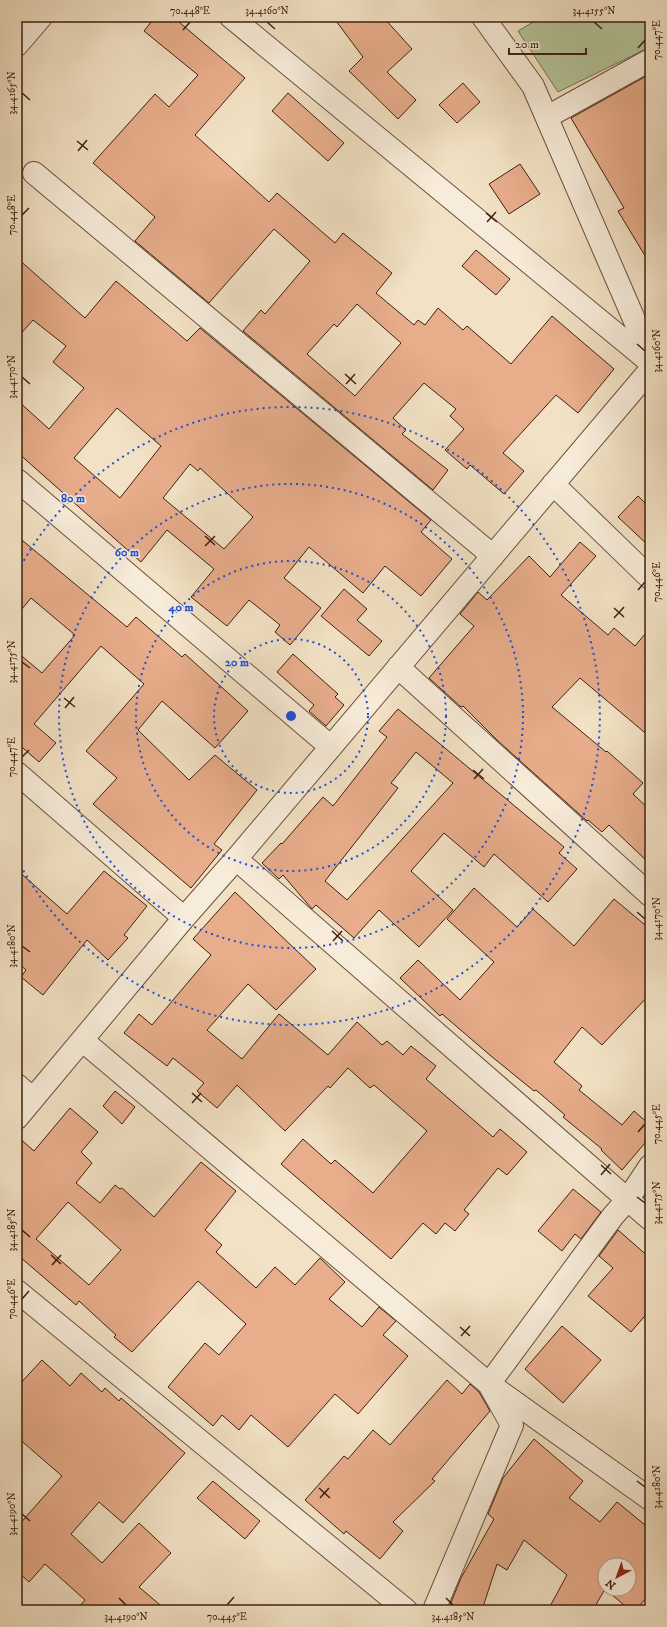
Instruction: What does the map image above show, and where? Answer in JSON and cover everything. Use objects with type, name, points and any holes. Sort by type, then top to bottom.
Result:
[{"type":"street","points":[[17,45],[41,17]]},
{"type":"street","points":[[231,17],[650,362]]},
{"type":"street","points":[[483,17],[533,86],[650,356]]},
{"type":"street","points":[[547,117],[650,60]]},
{"type":"street","points":[[34,173],[493,556]]},
{"type":"street","points":[[17,1118],[25,1092],[82,1040],[650,370]]},
{"type":"street","points":[[17,480],[330,747]]},
{"type":"street","points":[[553,484],[650,578]]},
{"type":"street","points":[[398,667],[650,895]]},
{"type":"street","points":[[17,772],[184,918]]},
{"type":"street","points":[[236,859],[650,1219]]},
{"type":"street","points":[[82,1040],[489,1384],[650,1499]]},
{"type":"street","points":[[489,1384],[613,1216],[628,1199],[650,1166]]},
{"type":"street","points":[[17,1290],[406,1610]]},
{"type":"street","points":[[434,1610],[512,1425],[489,1384]]},
{"type":"green space","points":[[542,17],[650,17],[650,47],[558,92],[518,31]]},
{"type":"building","points":[[155,17],[173,17],[245,78],[195,135],[269,202],[277,193],[335,243],[343,233],[392,273],[376,293],[414,325],[418,320],[425,325],[438,308],[463,330],[467,326],[511,364],[552,316],[614,369],[578,413],[556,395],[503,453],[524,471],[504,494],[470,465],[467,469],[445,450],[464,429],[450,416],[456,409],[424,383],[393,418],[406,430],[402,434],[448,470],[433,490],[243,331],[261,310],[265,314],[310,261],[274,229],[209,303],[135,241],[155,217],[93,163],[155,94],[169,107],[198,75],[144,31]],"holes":[[[357,304],[401,343],[355,396],[307,354],[334,324],[337,327]]]},
{"type":"building","points":[[333,17],[383,17],[412,49],[387,72],[416,100],[398,119],[349,71],[363,57]]},
{"type":"building","points":[[650,74],[650,264],[618,211],[624,208],[571,118]]},
{"type":"building","points":[[463,83],[480,102],[457,123],[439,105]]},
{"type":"building","points":[[288,93],[344,143],[328,161],[272,111]]},
{"type":"building","points":[[520,164],[540,194],[509,214],[489,184]]},
{"type":"building","points":[[476,250],[510,279],[496,295],[462,266]]},
{"type":"building","points":[[17,258],[85,318],[116,281],[187,341],[200,328],[431,520],[421,532],[452,559],[421,596],[385,566],[363,593],[309,547],[284,578],[321,608],[290,645],[275,632],[280,625],[249,600],[227,626],[191,597],[214,569],[167,530],[141,562],[17,452],[17,400],[49,429],[84,388],[53,362],[66,346],[33,320],[17,338]],"holes":[[[117,408],[161,446],[120,498],[74,458]],[[190,464],[198,471],[200,468],[253,517],[224,549],[163,498]]]},
{"type":"building","points":[[638,496],[650,508],[650,547],[618,517]]},
{"type":"building","points":[[17,536],[127,627],[136,617],[182,657],[185,654],[248,711],[215,748],[162,701],[138,730],[189,780],[215,755],[257,790],[214,844],[222,850],[191,888],[93,804],[117,778],[86,751],[144,684],[101,646],[34,724],[56,743],[39,762],[17,743],[17,652],[42,673],[75,635],[31,598],[17,615]]},
{"type":"building","points":[[580,542],[596,556],[561,595],[608,635],[614,628],[635,646],[650,628],[650,737],[580,678],[552,707],[606,752],[607,751],[643,783],[633,794],[650,810],[650,864],[609,825],[602,832],[588,820],[587,821],[497,740],[463,706],[461,707],[429,678],[474,626],[460,614],[478,592],[487,600],[529,556],[550,577]]},
{"type":"building","points":[[344,589],[367,609],[357,620],[382,641],[369,656],[321,616]]},
{"type":"building","points":[[293,654],[338,694],[335,697],[344,705],[326,726],[309,711],[314,705],[277,672]]},
{"type":"building","points":[[398,709],[564,847],[559,853],[577,869],[548,902],[494,854],[484,867],[444,833],[411,871],[453,910],[419,947],[379,910],[354,938],[316,905],[312,909],[283,875],[279,879],[262,863],[281,843],[282,844],[323,797],[333,806],[387,737],[379,731]],"holes":[[[416,752],[453,783],[347,900],[325,881],[398,788],[391,783]]]},
{"type":"building","points":[[17,870],[67,914],[104,871],[147,906],[124,935],[128,938],[108,960],[87,940],[43,995],[21,977],[26,970],[17,962]]},
{"type":"building","points":[[474,888],[517,927],[533,909],[574,946],[614,899],[650,929],[650,994],[602,1045],[582,1027],[554,1062],[582,1086],[579,1090],[622,1125],[634,1111],[650,1125],[650,1137],[622,1170],[601,1150],[602,1149],[563,1117],[565,1115],[536,1090],[534,1091],[491,1056],[442,1014],[440,1016],[400,978],[418,960],[460,1000],[494,962],[447,919]]},
{"type":"building","points":[[235,892],[316,969],[276,1010],[248,984],[207,1030],[242,1059],[279,1014],[328,1055],[357,1022],[382,1045],[387,1041],[403,1055],[411,1046],[436,1066],[426,1079],[493,1137],[500,1129],[527,1152],[507,1175],[498,1168],[464,1210],[469,1214],[455,1231],[445,1223],[436,1234],[423,1223],[391,1259],[281,1164],[303,1139],[331,1164],[335,1160],[373,1193],[427,1131],[374,1085],[370,1088],[348,1068],[330,1088],[328,1086],[285,1131],[237,1085],[217,1108],[197,1091],[204,1083],[173,1058],[167,1066],[124,1033],[139,1014],[152,1025],[211,955],[193,939]]},
{"type":"building","points":[[115,1091],[135,1107],[122,1124],[103,1106]]},
{"type":"building","points":[[70,1108],[98,1132],[81,1152],[92,1163],[76,1183],[100,1203],[115,1185],[120,1189],[122,1188],[154,1217],[201,1162],[236,1191],[205,1230],[222,1245],[216,1252],[256,1288],[275,1267],[295,1285],[320,1258],[345,1282],[329,1299],[362,1327],[379,1307],[396,1321],[383,1335],[408,1356],[358,1414],[335,1394],[288,1447],[251,1415],[239,1430],[222,1415],[213,1426],[168,1387],[205,1343],[219,1355],[246,1324],[198,1281],[132,1352],[114,1337],[116,1335],[79,1301],[76,1305],[20,1257],[17,1260],[17,1136],[34,1151]],"holes":[[[68,1202],[121,1250],[89,1285],[36,1239]]]},
{"type":"building","points":[[573,1189],[601,1212],[581,1239],[575,1234],[562,1251],[538,1231]]},
{"type":"building","points":[[618,1230],[650,1258],[650,1310],[631,1332],[588,1296],[613,1268],[599,1256]]},
{"type":"building","points":[[562,1326],[601,1360],[563,1403],[525,1369]]},
{"type":"building","points":[[42,1360],[70,1386],[81,1373],[102,1392],[105,1388],[119,1401],[121,1398],[185,1453],[123,1523],[99,1502],[71,1534],[102,1563],[139,1523],[171,1553],[139,1587],[166,1610],[76,1610],[85,1600],[45,1564],[29,1582],[17,1571],[17,1527],[62,1476],[17,1437],[17,1387]]},
{"type":"building","points":[[447,1380],[462,1394],[470,1384],[479,1392],[490,1411],[432,1479],[435,1481],[393,1522],[403,1531],[380,1559],[346,1531],[344,1534],[305,1500],[344,1456],[348,1459],[373,1430],[390,1445]]},
{"type":"building","points":[[534,1439],[583,1481],[569,1498],[600,1522],[617,1502],[650,1529],[650,1593],[636,1610],[630,1610],[615,1597],[637,1597],[637,1557],[597,1557],[597,1597],[600,1597],[593,1610],[548,1610],[567,1575],[524,1540],[507,1570],[497,1564],[482,1610],[448,1610],[461,1578],[494,1519],[488,1514],[503,1478]]},
{"type":"building","points":[[213,1481],[260,1521],[245,1539],[197,1498]]}]
